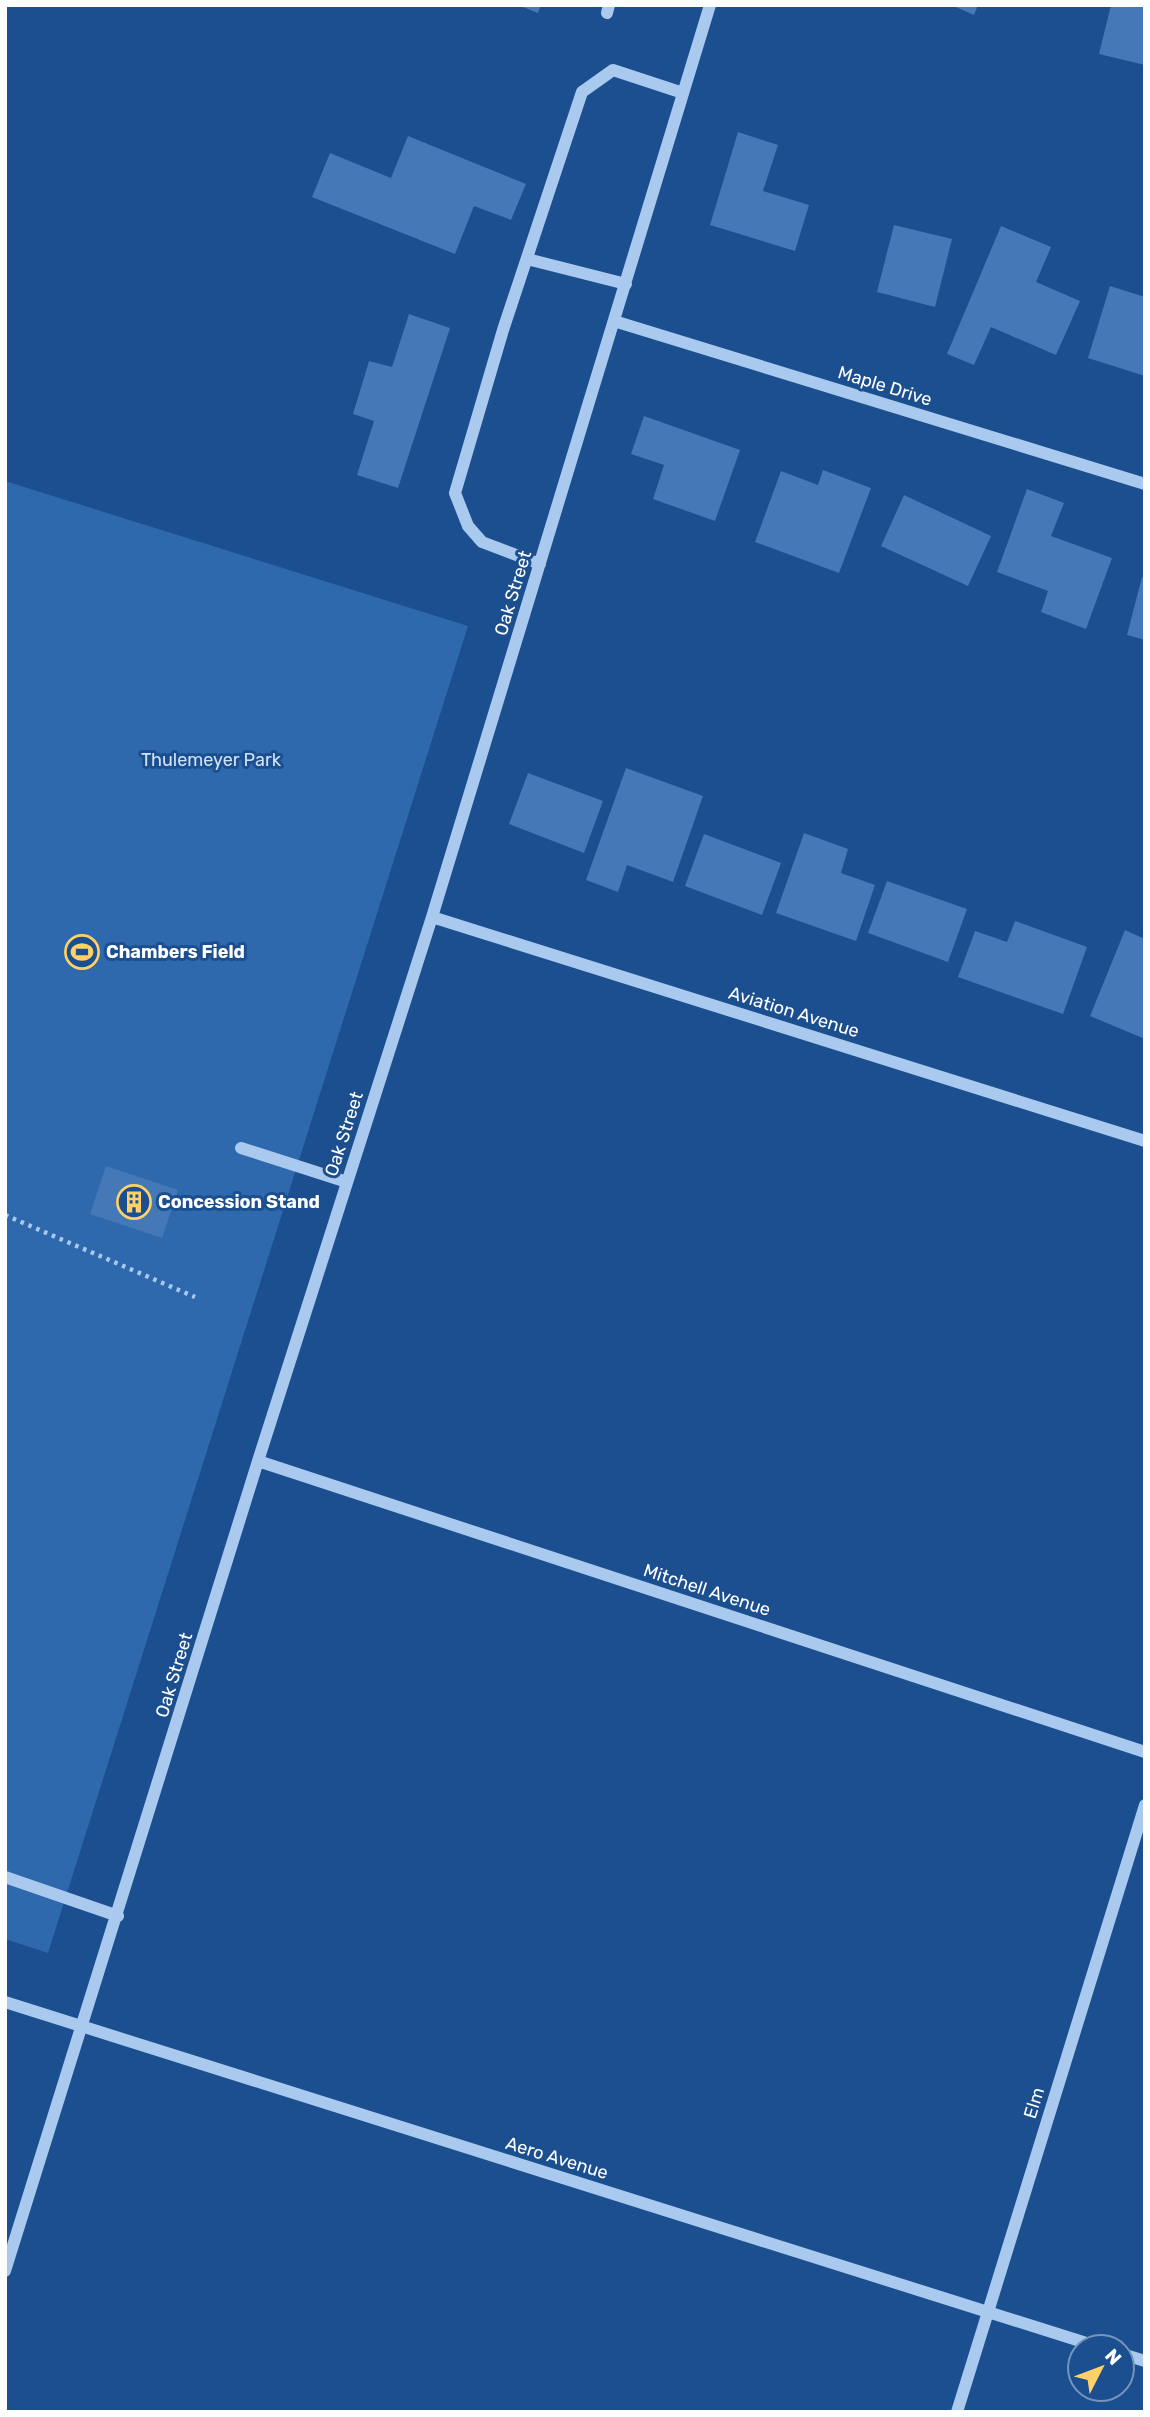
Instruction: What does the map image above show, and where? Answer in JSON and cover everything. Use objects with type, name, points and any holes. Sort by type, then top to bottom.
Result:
[{"type":"street","name":"Oak Street","points":[[5,2271],[258,1461],[432,917],[710,5]]},
{"type":"street","points":[[540,564],[482,542],[468,526],[455,493],[582,92],[613,70],[683,93]]},
{"type":"street","points":[[527,259],[626,284]]},
{"type":"street","name":"Maple Drive","points":[[614,321],[1145,484]]},
{"type":"street","name":"Aviation Avenue","points":[[432,917],[1145,1141]]},
{"type":"street","points":[[241,1148],[347,1182]]},
{"type":"street","name":"Mitchell Avenue","points":[[258,1461],[1145,1752]]},
{"type":"street","name":"Elm","points":[[957,2412],[1145,1805]]},
{"type":"street","points":[[5,1877],[118,1916]]},
{"type":"street","name":"Aero Avenue","points":[[5,2002],[1066,2337]]},
{"type":"path","points":[[5,1215],[195,1297]]},
{"type":"green space","name":"Thulemeyer Park","points":[[5,481],[468,626],[48,1953],[5,1939]]},
{"type":"building","points":[[518,5],[541,5],[538,13]]},
{"type":"building","points":[[951,5],[978,5],[974,15]]},
{"type":"building","points":[[1111,5],[1145,7],[1145,65],[1099,54]]},
{"type":"building","points":[[738,132],[778,145],[763,191],[809,205],[795,251],[710,225]]},
{"type":"building","points":[[408,136],[526,184],[511,220],[474,206],[455,254],[312,197],[330,153],[391,178]]},
{"type":"building","points":[[894,225],[952,239],[935,307],[877,292]]},
{"type":"building","points":[[1001,226],[1051,247],[1036,282],[1080,301],[1056,355],[991,327],[974,365],[947,354]]},
{"type":"building","points":[[1110,286],[1145,297],[1145,376],[1088,358]]},
{"type":"building","points":[[409,314],[450,328],[398,488],[357,475],[374,421],[353,414],[369,361],[392,367]]},
{"type":"building","points":[[644,416],[740,450],[715,521],[653,499],[664,465],[631,454]]},
{"type":"building","points":[[823,470],[871,488],[839,573],[755,542],[781,471],[818,485]]},
{"type":"building","points":[[1027,489],[1064,503],[1051,536],[1112,558],[1086,629],[1041,612],[1048,591],[997,572]]},
{"type":"building","points":[[904,495],[991,536],[968,586],[881,546]]},
{"type":"building","points":[[1142,577],[1145,578],[1145,640],[1127,635]]},
{"type":"building","points":[[626,768],[703,796],[673,882],[627,865],[618,892],[586,880]]},
{"type":"building","points":[[528,773],[603,801],[584,853],[509,824]]},
{"type":"building","points":[[804,833],[848,849],[841,873],[875,885],[856,941],[776,913]]},
{"type":"building","points":[[704,834],[781,863],[762,915],[685,886]]},
{"type":"building","points":[[887,881],[967,909],[948,962],[868,933]]},
{"type":"building","points":[[1015,921],[1087,947],[1063,1014],[958,977],[975,931],[1007,942]]},
{"type":"building","points":[[1125,930],[1145,939],[1145,1039],[1090,1016]]},
{"type":"building","name":"Concession Stand","points":[[106,1166],[178,1190],[162,1238],[90,1214]]},
{"type":"place","name":"Chambers Field","points":[[82,952]]},
{"type":"place","name":"Concession Stand","points":[[134,1202]]}]
